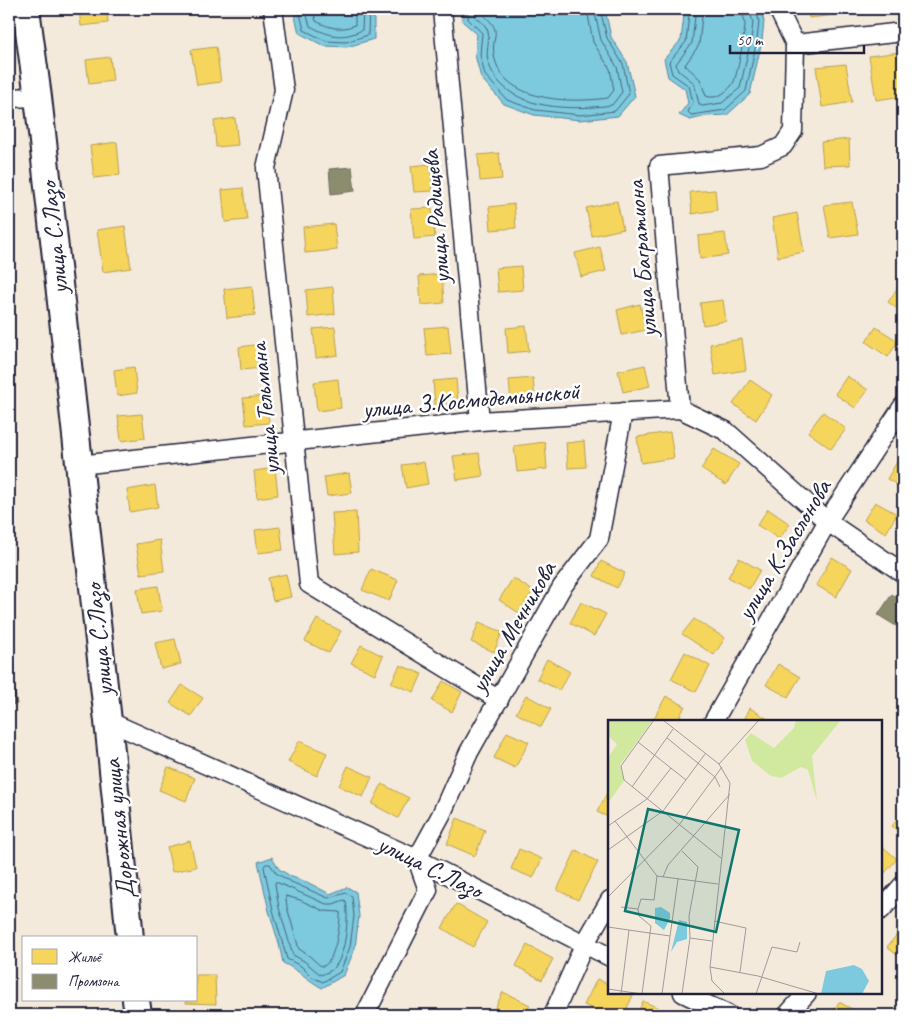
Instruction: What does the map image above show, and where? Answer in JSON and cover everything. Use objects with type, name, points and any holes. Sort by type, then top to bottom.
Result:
[{"type":"street","name":"улица С.Лазо","points":[[26,9],[38,97],[108,721],[417,859],[608,956]]},
{"type":"street","name":"улица Тельмана","points":[[274,9],[284,90],[266,168],[309,584],[499,700]]},
{"type":"street","name":"улица Радищева","points":[[442,9],[480,421]]},
{"type":"street","name":"улица Багратиона","points":[[680,408],[659,166],[761,156],[783,146],[793,131],[795,44],[778,9]]},
{"type":"street","points":[[795,44],[903,32]]},
{"type":"street","points":[[9,98],[38,97]]},
{"type":"street","name":"улица К.Заслонова","points":[[714,720],[828,522],[903,406]]},
{"type":"street","points":[[680,408],[726,431],[828,522],[903,573]]},
{"type":"street","name":"улица З.Космодемьянской","points":[[79,465],[294,443],[480,421],[680,408]]},
{"type":"street","name":"улица Мечникова","points":[[417,859],[441,815],[469,752],[562,587],[599,538],[623,412]]},
{"type":"street","name":"Дорожная улица","points":[[108,721],[130,936]]},
{"type":"street","points":[[365,1015],[428,890],[417,859]]},
{"type":"street","points":[[882,909],[903,885]]},
{"type":"street","points":[[553,1015],[584,944],[608,903]]},
{"type":"street","points":[[685,994],[729,1015]]},
{"type":"street","points":[[787,1015],[806,994]]},
{"type":"street","points":[[136,1002],[138,1015]]},
{"type":"water","points":[[293,9],[374,9],[374,39],[347,47],[324,46],[299,33]]},
{"type":"water","points":[[465,9],[605,9],[611,37],[627,62],[635,96],[618,116],[580,120],[534,115],[504,104],[481,78],[475,55],[477,34],[462,21]]},
{"type":"water","points":[[665,9],[760,9],[764,21],[762,41],[750,94],[727,115],[707,116],[690,120],[679,115],[688,103],[685,89],[668,77],[664,59],[681,40],[684,15]]},
{"type":"water","points":[[272,857],[279,869],[330,894],[347,887],[356,892],[359,916],[355,948],[344,975],[322,988],[283,963],[258,862]]},
{"type":"building: Жильё","points":[[79,9],[107,9],[108,23],[81,26]]},
{"type":"building: Жильё","points":[[808,9],[835,9],[835,15],[809,18]]},
{"type":"building: Жильё","points":[[852,9],[894,9],[894,11],[852,15]]},
{"type":"building: Жильё","points":[[216,47],[221,82],[197,85],[191,50]]},
{"type":"building: Жильё","points":[[900,52],[903,96],[876,100],[869,56]]},
{"type":"building: Жильё","points":[[110,57],[113,81],[89,84],[86,60]]},
{"type":"building: Жильё","points":[[846,64],[852,102],[822,107],[816,67]]},
{"type":"building: Жильё","points":[[235,118],[238,145],[216,147],[214,121]]},
{"type":"building: Жильё","points":[[849,139],[850,165],[823,166],[821,142]]},
{"type":"building: Жильё","points":[[117,142],[120,175],[94,178],[90,146]]},
{"type":"building: Жильё","points":[[499,153],[502,179],[480,181],[478,155]]},
{"type":"building: Жильё","points":[[430,164],[433,191],[414,192],[411,166]]},
{"type":"building: Жильё","points":[[243,188],[247,220],[225,222],[222,190]]},
{"type":"building: Жильё","points":[[715,190],[717,210],[692,214],[690,192]]},
{"type":"building: Жильё","points":[[617,201],[623,229],[592,236],[586,208]]},
{"type":"building: Жильё","points":[[852,202],[858,234],[830,238],[824,205]]},
{"type":"building: Жильё","points":[[514,204],[516,228],[491,230],[489,207]]},
{"type":"building: Жильё","points":[[432,208],[435,237],[414,239],[411,209]]},
{"type":"building: Жильё","points":[[797,213],[804,252],[778,257],[772,218]]},
{"type":"building: Жильё","points":[[334,224],[337,250],[305,253],[303,227]]},
{"type":"building: Жильё","points":[[125,226],[131,268],[103,272],[97,230]]},
{"type":"building: Жильё","points":[[725,233],[728,255],[700,259],[698,236]]},
{"type":"building: Жильё","points":[[600,247],[606,271],[581,277],[575,253]]},
{"type":"building: Жильё","points":[[521,266],[523,290],[498,292],[496,268]]},
{"type":"building: Жильё","points":[[442,274],[444,303],[421,305],[419,276]]},
{"type":"building: Жильё","points":[[903,280],[903,313],[888,302]]},
{"type":"building: Жильё","points":[[252,286],[255,315],[227,318],[224,289]]},
{"type":"building: Жильё","points":[[333,287],[335,314],[308,317],[306,290]]},
{"type":"building: Жильё","points":[[723,300],[726,321],[703,325],[700,303]]},
{"type":"building: Жильё","points":[[640,304],[646,330],[622,335],[617,310]]},
{"type":"building: Жильё","points":[[448,326],[451,354],[427,356],[424,328]]},
{"type":"building: Жильё","points":[[526,326],[529,351],[508,353],[506,328]]},
{"type":"building: Жильё","points":[[335,327],[338,355],[316,358],[313,329]]},
{"type":"building: Жильё","points":[[876,327],[898,341],[888,357],[866,342]]},
{"type":"building: Жильё","points":[[742,339],[746,370],[715,375],[710,344]]},
{"type":"building: Жильё","points":[[261,344],[263,368],[241,370],[239,347]]},
{"type":"building: Жильё","points":[[645,365],[650,386],[623,392],[618,371]]},
{"type":"building: Жильё","points":[[134,367],[137,393],[117,396],[114,370]]},
{"type":"building: Жильё","points":[[847,376],[868,390],[855,408],[835,394]]},
{"type":"building: Жильё","points":[[533,378],[535,400],[511,402],[509,380]]},
{"type":"building: Жильё","points":[[338,379],[341,408],[317,411],[314,382]]},
{"type":"building: Жильё","points":[[456,379],[458,403],[435,405],[433,381]]},
{"type":"building: Жильё","points":[[750,380],[772,395],[756,420],[733,404]]},
{"type":"building: Жильё","points":[[267,396],[269,423],[246,425],[243,398]]},
{"type":"building: Жильё","points":[[823,412],[846,429],[831,449],[808,432]]},
{"type":"building: Жильё","points":[[142,414],[145,438],[121,441],[118,416]]},
{"type":"building: Жильё","points":[[670,432],[674,458],[641,463],[637,437]]},
{"type":"building: Жильё","points":[[584,441],[586,467],[568,468],[566,443]]},
{"type":"building: Жильё","points":[[545,442],[547,469],[517,472],[514,446]]},
{"type":"building: Жильё","points":[[714,449],[739,464],[726,485],[701,469]]},
{"type":"building: Жильё","points":[[479,453],[483,476],[457,480],[453,456]]},
{"type":"building: Жильё","points":[[903,454],[903,488],[887,479]]},
{"type":"building: Жильё","points":[[424,462],[428,484],[406,488],[402,465]]},
{"type":"building: Жильё","points":[[275,468],[278,495],[257,498],[254,471]]},
{"type":"building: Жильё","points":[[349,473],[352,493],[327,496],[324,477]]},
{"type":"building: Жильё","points":[[155,485],[158,507],[130,512],[127,490]]},
{"type":"building: Жильё","points":[[875,502],[897,514],[886,533],[864,520]]},
{"type":"building: Жильё","points":[[768,509],[790,524],[779,539],[757,525]]},
{"type":"building: Жильё","points":[[356,512],[358,552],[335,554],[332,513]]},
{"type":"building: Жильё","points":[[280,527],[283,550],[258,553],[255,530]]},
{"type":"building: Жильё","points":[[160,540],[164,571],[141,574],[136,544]]},
{"type":"building: Жильё","points":[[832,557],[852,569],[836,597],[816,585]]},
{"type":"building: Жильё","points":[[739,558],[760,570],[749,589],[728,577]]},
{"type":"building: Жильё","points":[[601,561],[625,573],[617,588],[594,576]]},
{"type":"building: Жильё","points":[[371,569],[398,580],[389,601],[362,590]]},
{"type":"building: Жильё","points":[[286,574],[291,597],[273,601],[268,578]]},
{"type":"building: Жильё","points":[[513,578],[533,591],[519,613],[499,600]]},
{"type":"building: Жильё","points":[[158,586],[162,611],[141,614],[137,589]]},
{"type":"building: Жильё","points":[[581,602],[606,614],[594,636],[570,623]]},
{"type":"building: Жильё","points":[[317,619],[341,631],[329,653],[305,641]]},
{"type":"building: Жильё","points":[[694,619],[725,638],[714,655],[682,634]]},
{"type":"building: Жильё","points":[[479,622],[502,632],[494,652],[471,642]]},
{"type":"building: Жильё","points":[[175,639],[181,664],[161,669],[155,643]]},
{"type":"building: Жильё","points":[[361,645],[383,656],[375,674],[351,663]]},
{"type":"building: Жильё","points":[[685,652],[710,666],[696,692],[671,679]]},
{"type":"building: Жильё","points":[[547,659],[570,672],[559,690],[537,679]]},
{"type":"building: Жильё","points":[[778,664],[800,677],[788,697],[766,685]]},
{"type":"building: Жильё","points":[[400,665],[422,674],[414,692],[391,683]]},
{"type":"building: Жильё","points":[[443,681],[462,692],[452,712],[432,701]]},
{"type":"building: Жильё","points":[[182,685],[203,698],[191,716],[170,703]]},
{"type":"building: Жильё","points":[[526,695],[551,709],[541,727],[516,713]]},
{"type":"building: Жильё","points":[[666,696],[685,706],[678,720],[653,720]]},
{"type":"building: Жильё","points":[[750,708],[769,720],[744,720]]},
{"type":"building: Жильё","points":[[507,732],[529,742],[515,768],[494,758]]},
{"type":"building: Жильё","points":[[299,741],[327,753],[317,776],[288,762]]},
{"type":"building: Жильё","points":[[348,766],[372,777],[363,797],[339,786]]},
{"type":"building: Жильё","points":[[168,767],[195,778],[186,801],[159,790]]},
{"type":"building: Жильё","points":[[382,784],[409,798],[398,818],[372,804]]},
{"type":"building: Жильё","points":[[608,791],[608,817],[597,812]]},
{"type":"building: Жильё","points":[[903,813],[903,836],[892,826]]},
{"type":"building: Жильё","points":[[457,818],[485,830],[475,856],[447,844]]},
{"type":"building: Жильё","points":[[190,841],[196,867],[172,872],[167,847]]},
{"type":"building: Жильё","points":[[882,846],[897,859],[884,874],[882,873]]},
{"type":"building: Жильё","points":[[519,849],[542,859],[533,878],[511,869]]},
{"type":"building: Жильё","points":[[576,850],[598,862],[578,900],[557,890]]},
{"type":"building: Жильё","points":[[456,904],[487,922],[473,947],[442,928]]},
{"type":"building: Жильё","points":[[903,927],[903,960],[887,947]]},
{"type":"building: Жильё","points":[[527,945],[553,959],[542,980],[516,966]]},
{"type":"building: Жильё","points":[[198,975],[215,975],[216,1004],[186,1003],[198,1002]]},
{"type":"building: Жильё","points":[[597,979],[608,984],[608,994],[633,995],[624,1015],[607,1015],[584,1005]]},
{"type":"building: Жильё","points":[[503,992],[530,1005],[525,1015],[492,1014]]},
{"type":"building: Жильё","points":[[643,1001],[667,1012],[666,1015],[637,1015]]},
{"type":"building: Жильё","points":[[839,1002],[863,1015],[831,1015]]},
{"type":"building: Промзона","points":[[352,167],[355,191],[331,194],[329,169]]},
{"type":"building: Промзона","points":[[892,594],[903,602],[903,614],[896,626],[878,615]]},
{"type":"building: Промзона","points":[[9,672],[11,672],[17,704],[9,705]]}]
